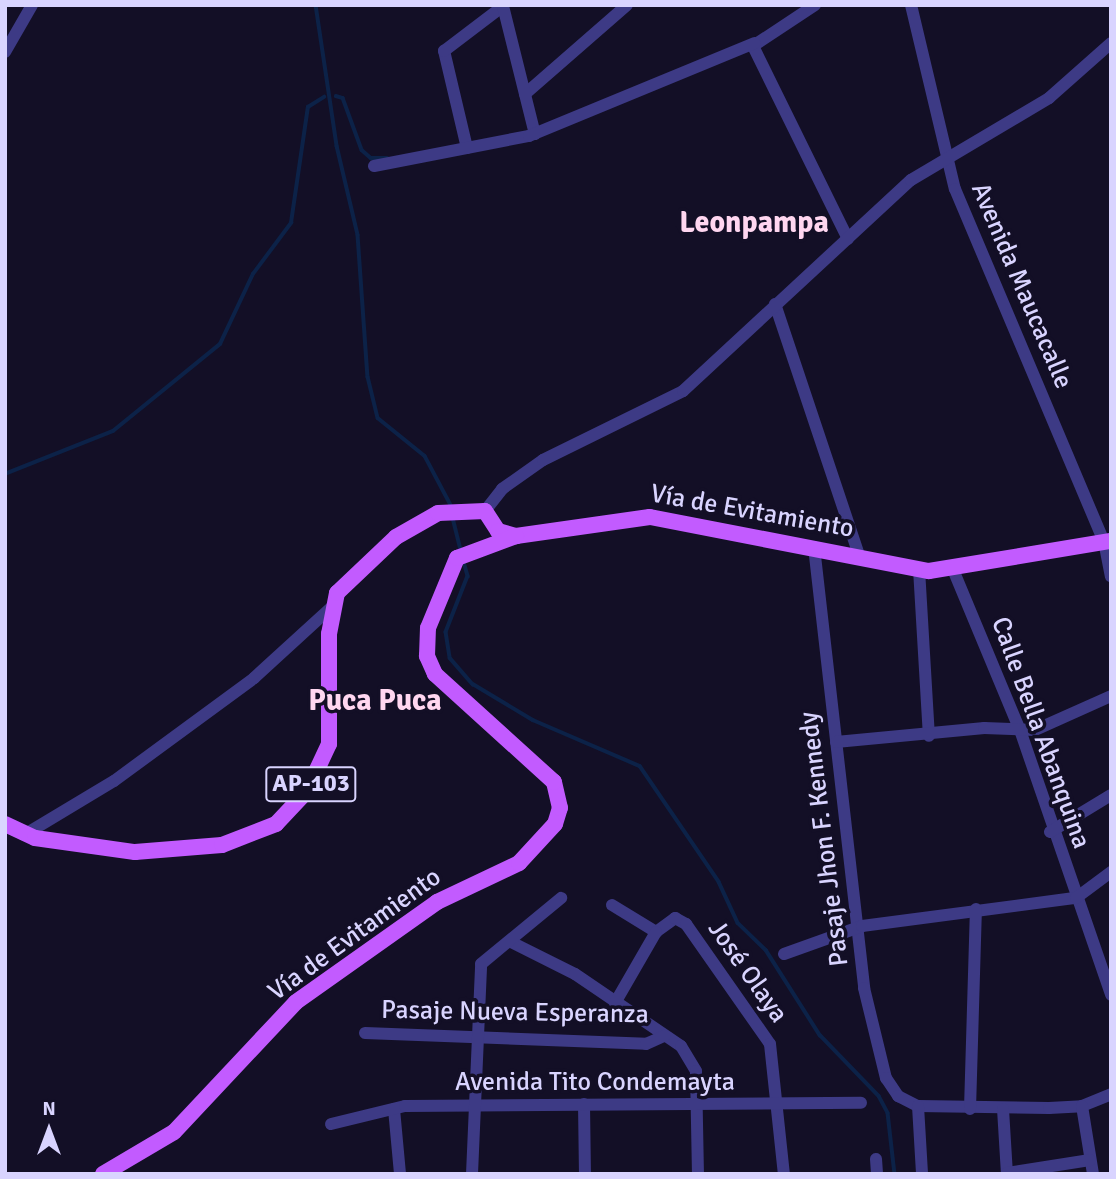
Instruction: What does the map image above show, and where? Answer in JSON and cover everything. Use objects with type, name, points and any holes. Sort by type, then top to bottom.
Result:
[{"type":"main road","name":"AP-103","points":[[5,824],[24,835],[152,852],[222,845],[276,824],[307,791],[329,744],[334,605],[348,578],[373,556],[444,512],[485,511]]},
{"type":"main road","points":[[485,511],[498,531],[516,536]]},
{"type":"main road","name":"Vía de Evitamiento","points":[[103,1174],[174,1132],[296,1002],[437,902],[519,863],[555,824],[560,808],[554,782],[430,667],[428,628],[463,554],[516,536],[650,517],[859,555],[919,569],[952,567],[1108,541]]},
{"type":"street","points":[[5,52],[32,5]]},
{"type":"street","points":[[525,94],[627,5]]},
{"type":"street","points":[[374,166],[535,134],[755,43],[815,5]]},
{"type":"street","name":"Avenida Maucacalle","points":[[911,5],[946,158],[1108,541],[1111,576]]},
{"type":"street","points":[[467,148],[444,51],[503,6],[535,134]]},
{"type":"street","points":[[755,43],[754,50],[848,239]]},
{"type":"street","points":[[485,511],[502,489],[543,460],[683,391],[911,180],[1049,97],[1111,43]]},
{"type":"street","points":[[775,304],[859,555]]},
{"type":"street","name":"Pasaje Jhon F. Kennedy","points":[[814,547],[876,1052],[898,1096],[918,1106]]},
{"type":"street","name":"Calle Bella Abanquina","points":[[952,567],[1020,730],[1050,832],[1076,898],[1105,960],[1111,995]]},
{"type":"street","points":[[919,569],[929,736]]},
{"type":"street","points":[[24,835],[114,781],[254,678],[334,605]]},
{"type":"street","points":[[836,742],[1035,730],[1111,696]]},
{"type":"street","points":[[1050,832],[1111,795]]},
{"type":"street","points":[[784,954],[862,926],[1076,898],[1111,872]]},
{"type":"street","points":[[472,1174],[480,1038],[481,964],[513,943],[561,898]]},
{"type":"street","points":[[612,905],[656,932],[615,1003]]},
{"type":"street","points":[[970,1109],[976,909]]},
{"type":"street","name":"José Olaya","points":[[656,932],[681,920],[734,990],[776,1054],[784,1174]]},
{"type":"street","points":[[513,943],[575,974],[664,1036],[692,1060],[699,1105],[698,1174]]},
{"type":"street","name":"Pasaje Nueva Esperanza","points":[[365,1033],[646,1044],[664,1036]]},
{"type":"street","points":[[922,1174],[918,1106],[970,1109],[1082,1106],[1111,1094]]},
{"type":"street","name":"Avenida Tito Condemayta","points":[[331,1124],[394,1109],[584,1104],[780,1106],[861,1103]]},
{"type":"street","points":[[584,1104],[585,1174]]},
{"type":"street","points":[[1082,1106],[1093,1174]]},
{"type":"street","points":[[394,1109],[400,1174]]},
{"type":"street","points":[[1003,1109],[1007,1174],[1090,1160]]},
{"type":"street","points":[[876,1159],[877,1174]]},
{"type":"waterway","points":[[316,5],[337,146],[358,235],[368,377],[378,418],[425,456],[452,507]]},
{"type":"waterway","points":[[336,96],[343,98],[362,150],[371,158],[387,158]]},
{"type":"waterway","points":[[5,474],[113,431],[220,344],[253,274],[291,223],[308,107],[324,97]]},
{"type":"waterway","points":[[453,518],[461,551]]},
{"type":"waterway","points":[[464,562],[468,576],[446,632],[450,658],[473,684],[533,720],[640,766],[719,882],[738,923],[766,950],[820,1035],[879,1096],[888,1113],[895,1174]]},
{"type":"district","name":"Leonpampa","points":[[754,223]]},
{"type":"district","name":"Puca Puca","points":[[375,701]]}]
